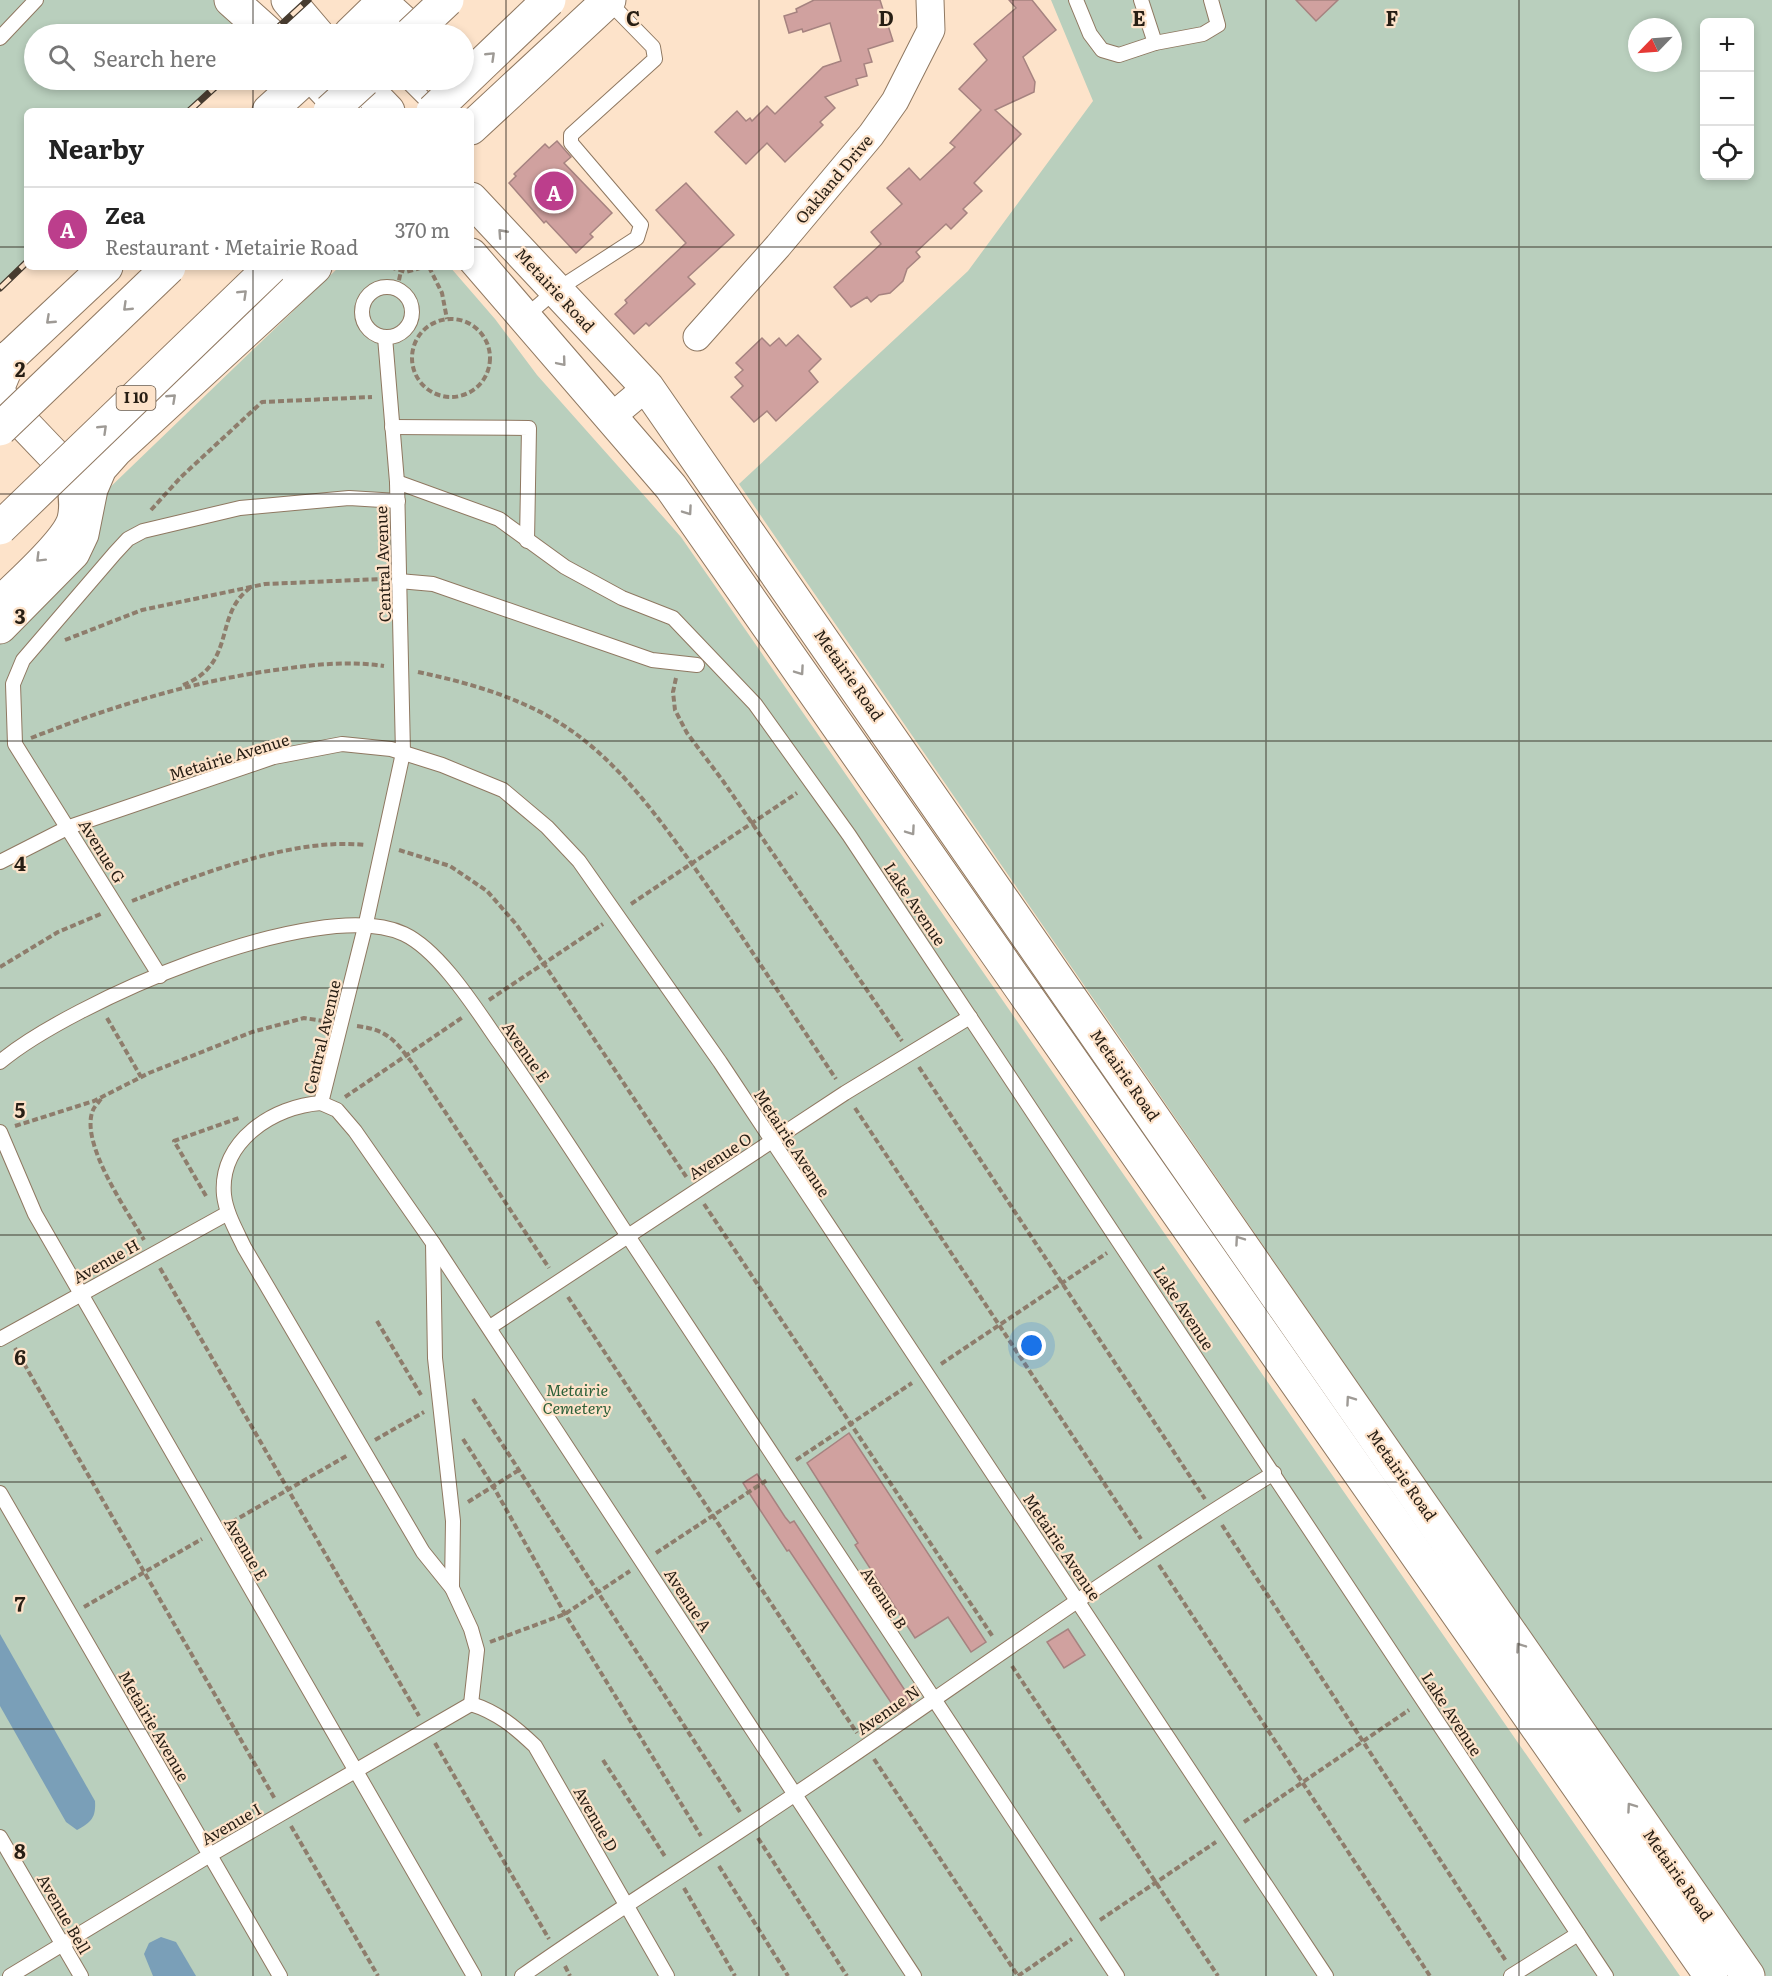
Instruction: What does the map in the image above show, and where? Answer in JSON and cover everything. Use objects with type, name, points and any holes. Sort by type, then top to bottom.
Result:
[{"type":"main road","points":[[231,0],[258,24]]},
{"type":"main road","points":[[288,0],[308,24]]},
{"type":"main road","points":[[422,24],[447,0]]},
{"type":"main road","points":[[474,72],[549,0]]},
{"type":"main road","points":[[468,90],[479,119],[609,0]]},
{"type":"main road","points":[[364,24],[384,2],[406,24]]},
{"type":"main road","points":[[277,108],[294,90]]},
{"type":"main road","points":[[325,90],[342,108]]},
{"type":"main road","points":[[333,108],[353,90]]},
{"type":"main road","points":[[368,90],[385,108]]},
{"type":"main road","points":[[436,108],[455,90]]},
{"type":"main road","name":"Metairie Road","points":[[474,202],[647,387],[1748,1976]]},
{"type":"main road","name":"Metairie Road","points":[[474,258],[671,487],[1711,1976]]},
{"type":"main road","points":[[4,368],[103,270]]},
{"type":"main road","points":[[0,429],[166,270]]},
{"type":"main road","name":"I 10","points":[[0,528],[268,270]]},
{"type":"main road","points":[[0,627],[73,553],[82,534],[91,489],[100,468],[116,450],[312,270]]},
{"type":"main road","points":[[0,394],[3,402],[67,469],[92,472],[100,468]]},
{"type":"street","name":"Oakland Drive","points":[[697,338],[778,246],[871,135],[895,102],[931,30],[930,0]]},
{"type":"street","points":[[610,418],[647,387]]},
{"type":"street","points":[[0,599],[61,537],[70,521],[73,502],[67,469]]},
{"type":"lane","points":[[0,38],[36,0]]},
{"type":"lane","points":[[525,317],[555,291],[638,238],[641,225],[571,143],[571,135],[655,59],[653,47],[609,0]]},
{"type":"lane","points":[[1076,0],[1090,34],[1102,50],[1119,55],[1155,43],[1203,34],[1218,25],[1211,0]]},
{"type":"lane","points":[[1141,0],[1155,43]]},
{"type":"lane","points":[[416,90],[435,108]]},
{"type":"lane","points":[[385,286],[397,289],[407,297],[411,304],[410,320],[400,333],[385,337],[377,335],[364,324],[362,307],[364,299],[377,288],[385,286]]},
{"type":"lane","name":"Central Avenue","points":[[385,337],[398,501],[403,753],[384,848],[341,1024],[325,1105],[337,1110],[355,1131],[433,1243]]},
{"type":"lane","points":[[392,427],[529,428],[527,542]]},
{"type":"lane","name":"Lake Avenue","points":[[397,482],[498,519],[527,542],[565,567],[622,598],[673,618],[721,669],[737,682],[755,704],[812,783],[970,1017],[1606,1976]]},
{"type":"lane","points":[[27,655],[128,539],[143,531],[240,508],[349,498],[398,501]]},
{"type":"lane","points":[[399,581],[433,584],[652,660],[697,665]]},
{"type":"lane","name":"Avenue G","points":[[27,655],[14,684],[15,744],[69,827],[160,976]]},
{"type":"lane","name":"Metairie Avenue","points":[[0,862],[69,827],[274,757],[342,744],[391,749],[503,790],[547,827],[579,861],[618,914],[720,1062],[1326,1976]]},
{"type":"lane","name":"Avenue E","points":[[0,1062],[15,1050],[97,1001],[236,947],[326,927],[366,924],[406,935],[446,969],[476,1009],[628,1235]]},
{"type":"lane","name":"Avenue O","points":[[490,1327],[845,1093],[970,1017]]},
{"type":"lane","points":[[325,1105],[302,1105],[282,1110],[253,1128],[234,1155],[227,1172],[224,1194],[228,1214],[244,1247],[423,1552],[452,1588],[471,1629],[477,1650],[471,1704]]},
{"type":"lane","name":"Avenue E","points":[[5,1130],[35,1214],[474,1976]]},
{"type":"lane","name":"Avenue H","points":[[4,1337],[228,1214]]},
{"type":"lane","name":"Avenue B","points":[[628,1235],[931,1700],[1117,1976]]},
{"type":"lane","points":[[433,1243],[435,1406],[452,1512],[452,1588]]},
{"type":"lane","name":"Avenue A","points":[[433,1243],[915,1976]]},
{"type":"lane","name":"Avenue N","points":[[522,1976],[625,1904],[794,1795],[1077,1599],[1274,1473]]},
{"type":"lane","name":"Metairie Avenue","points":[[0,1493],[280,1976]]},
{"type":"lane","name":"Avenue I","points":[[10,1976],[210,1855],[471,1704]]},
{"type":"lane","name":"Avenue D","points":[[471,1704],[488,1709],[512,1725],[535,1746],[667,1976]]},
{"type":"lane","name":"Avenue Bell","points":[[0,1837],[81,1976]]},
{"type":"lane","points":[[1513,1975],[1578,1934]]},
{"type":"path","points":[[397,289],[401,271],[418,270]]},
{"type":"path","points":[[428,270],[442,293],[447,319]]},
{"type":"path","points":[[447,319],[460,319],[476,328],[488,343],[490,355],[484,379],[465,395],[452,397],[439,395],[418,379],[413,353],[416,340],[424,330],[434,322],[447,319]]},
{"type":"path","points":[[128,539],[180,477],[262,402],[389,396]]},
{"type":"path","points":[[27,655],[142,610],[253,586],[372,578],[399,581]]},
{"type":"path","points":[[162,693],[192,682],[207,672],[217,656],[233,607],[241,595],[253,586]]},
{"type":"path","points":[[680,663],[673,693],[675,710],[687,733],[752,823],[911,1054],[1063,1282],[1513,1975]]},
{"type":"path","points":[[325,1105],[406,1056],[812,783]]},
{"type":"path","points":[[0,967],[58,932],[118,907],[219,868],[297,849],[354,844],[409,851],[450,866],[487,891],[516,924],[696,1191],[1218,1976]]},
{"type":"path","points":[[97,1001],[141,1077]]},
{"type":"path","points":[[5,1130],[104,1096],[141,1077],[252,1032],[304,1018],[379,1028],[406,1056],[1018,1976]]},
{"type":"path","points":[[845,1093],[1430,1976]]},
{"type":"path","points":[[104,1096],[93,1111],[91,1134],[101,1162],[570,1976]]},
{"type":"path","points":[[477,1650],[505,1635],[565,1614],[1121,1243]]},
{"type":"path","points":[[377,1321],[493,1486],[565,1614],[788,1976]]},
{"type":"path","points":[[4,1337],[144,1572],[378,1976]]},
{"type":"path","points":[[473,1399],[847,1976]]},
{"type":"path","points":[[70,1615],[435,1406]]},
{"type":"path","points":[[452,1512],[519,1470]]},
{"type":"green space","points":[[0,0],[232,0],[256,24],[24,24],[24,90],[212,90],[192,108],[24,108],[24,265],[0,288]]},
{"type":"green space","points":[[1051,0],[1772,0],[1772,1976],[1766,1976],[739,484],[968,271],[1093,101]]},
{"type":"green space","name":"Metairie Cemetery","points":[[336,270],[453,270],[495,319],[537,375],[681,537],[1680,1976],[0,1976],[0,640],[102,495]]},
{"type":"water","points":[[0,1634],[95,1801],[95,1812],[92,1819],[77,1830],[66,1822],[0,1706]]},
{"type":"water","points":[[161,1937],[176,1942],[196,1976],[153,1976],[144,1954],[149,1943]]},
{"type":"building","points":[[814,0],[880,0],[893,41],[868,49],[872,62],[864,64],[867,76],[856,79],[858,85],[825,97],[835,108],[820,122],[823,125],[785,162],[767,143],[746,164],[715,132],[737,111],[746,121],[750,118],[752,121],[767,106],[775,114],[823,67],[841,61],[830,23],[803,32],[802,29],[789,33],[784,16],[797,12],[796,9]]},
{"type":"building","points":[[1009,0],[1032,0],[1056,30],[1023,57],[1035,82],[1034,92],[995,110],[1021,134],[974,183],[982,191],[963,209],[967,213],[951,229],[946,224],[916,252],[920,257],[907,269],[903,281],[890,293],[879,295],[871,302],[867,297],[851,307],[834,287],[881,244],[871,232],[902,204],[887,188],[909,168],[920,180],[955,147],[950,143],[981,110],[959,89],[987,60],[974,44],[1016,8]]},
{"type":"building","points":[[1296,0],[1338,0],[1316,21]]},
{"type":"building","points":[[557,141],[571,157],[564,163],[612,213],[590,234],[593,237],[576,253],[546,221],[544,223],[509,183],[516,176],[514,174],[545,144],[549,148]]},
{"type":"building","points":[[686,183],[734,235],[688,277],[695,284],[649,326],[646,323],[634,334],[615,314],[627,303],[625,300],[686,243],[656,210]]},
{"type":"building","points":[[798,335],[821,359],[809,371],[818,382],[776,421],[767,411],[754,422],[731,397],[743,386],[735,377],[743,370],[736,363],[762,338],[770,346],[779,338],[786,346]]},
{"type":"building","points":[[849,1433],[986,1642],[971,1652],[948,1617],[915,1638],[855,1545],[858,1543],[807,1463]]},
{"type":"building","points":[[757,1474],[785,1517],[790,1523],[794,1521],[906,1692],[904,1693],[911,1705],[898,1713],[789,1550],[787,1551],[743,1483]]},
{"type":"building","points":[[1068,1629],[1085,1655],[1064,1668],[1047,1642]]},
{"type":"railway","points":[[282,24],[308,0]]},
{"type":"railway","points":[[192,108],[212,90]]},
{"type":"railway","points":[[0,288],[24,265]]},
{"type":"place","name":"Zea","points":[[554,191]]}]
